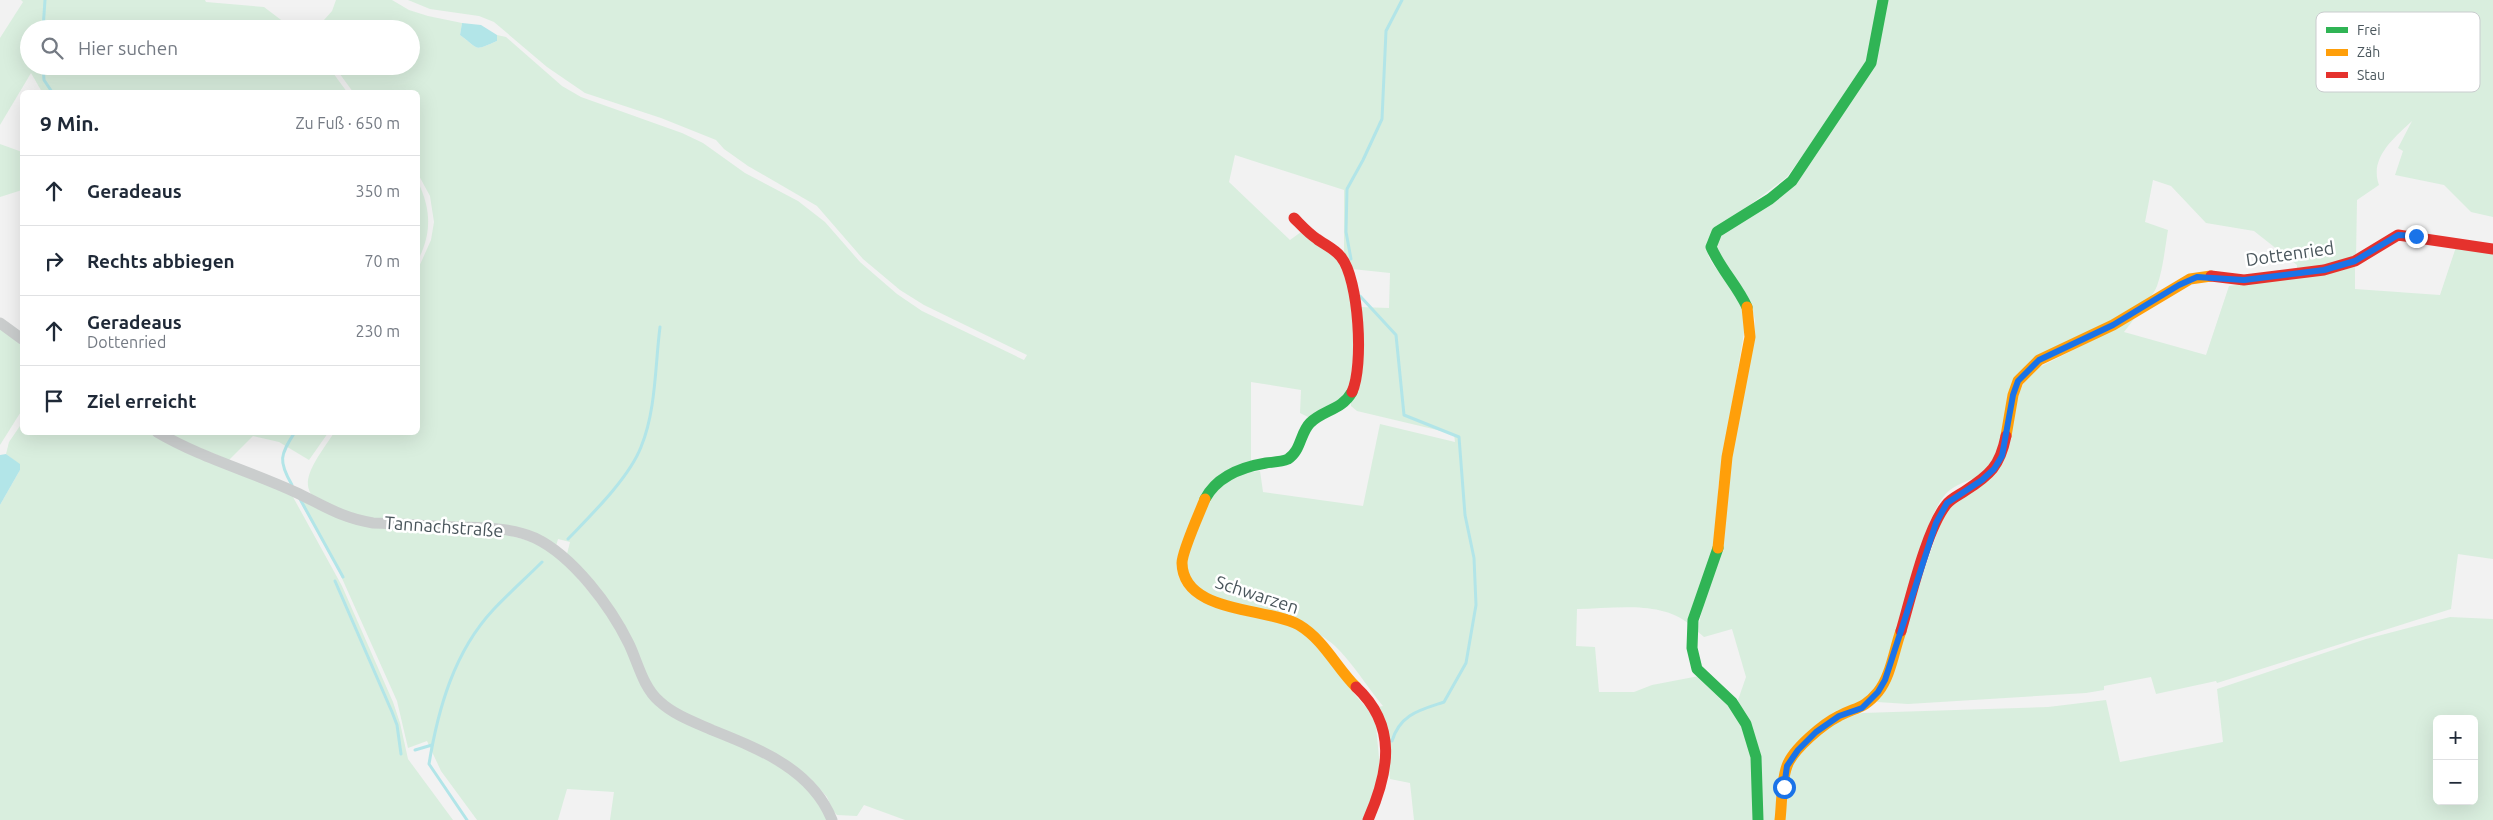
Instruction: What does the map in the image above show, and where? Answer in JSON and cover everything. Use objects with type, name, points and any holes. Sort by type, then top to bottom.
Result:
[{"type":"street","points":[[1758,820],[1756,758],[1746,724],[1732,702],[1697,669],[1692,648],[1693,620],[1722,526],[1727,457],[1750,337],[1750,321],[1747,306],[1713,255],[1713,240],[1726,225],[1770,199],[1792,181],[1871,63],[1883,0]]},
{"type":"street","name":"Schwarzen","points":[[1294,218],[1312,236],[1339,254],[1349,272],[1358,332],[1355,388],[1349,399],[1340,408],[1310,423],[1295,452],[1288,459],[1234,471],[1212,487],[1206,497],[1182,562],[1182,572],[1191,588],[1201,596],[1296,623],[1314,636],[1353,686],[1376,708],[1382,724],[1384,770],[1379,798],[1368,820]]},
{"type":"street","name":"Dottenried","points":[[1780,820],[1787,766],[1798,750],[1816,732],[1839,716],[1862,708],[1878,692],[1885,680],[1936,523],[1947,503],[1982,480],[1994,469],[2002,456],[2013,395],[2018,381],[2039,360],[2113,325],[2179,285],[2197,277],[2244,280],[2324,270],[2355,261],[2398,235],[2493,249]]},
{"type":"street","points":[[0,323],[20,338]]},
{"type":"street","name":"Tannachstraße","points":[[164,435],[231,466],[296,492],[337,515],[353,520],[373,523],[502,529],[534,538],[555,550],[574,567],[606,606],[628,643],[651,692],[658,701],[690,721],[773,756],[806,780],[820,797],[832,820]]},
{"type":"green space","points":[[21,0],[205,0],[206,2],[264,7],[281,20],[20,20],[20,75],[30,75],[0,125],[0,38],[23,2]]},
{"type":"green space","points":[[336,0],[392,0],[409,10],[462,23],[460,35],[474,46],[480,48],[497,41],[497,35],[506,37],[562,86],[581,97],[682,133],[703,143],[745,173],[798,201],[825,222],[860,262],[897,294],[922,311],[1024,360],[1027,355],[924,305],[900,290],[863,259],[817,206],[748,166],[724,149],[716,140],[661,118],[585,93],[547,67],[494,22],[479,16],[430,9],[408,0],[2493,0],[2493,217],[2471,212],[2444,185],[2395,175],[2403,151],[2398,148],[2412,121],[2391,142],[2380,157],[2377,166],[2379,185],[2357,200],[2356,259],[2324,266],[2297,268],[2297,265],[2254,231],[2206,223],[2171,186],[2153,180],[2145,222],[2168,230],[2161,273],[2152,295],[2143,304],[2119,320],[2047,353],[2026,366],[2018,375],[2010,397],[2002,445],[1994,464],[1983,474],[1946,493],[1934,513],[1889,663],[1875,690],[1860,705],[1834,712],[1820,722],[1823,732],[1840,720],[1862,713],[2048,707],[2106,700],[2120,762],[2223,742],[2217,689],[2366,639],[2450,617],[2493,619],[2493,820],[1414,820],[1410,783],[1390,779],[1385,724],[1378,707],[1383,706],[1342,653],[1328,640],[1297,621],[1211,597],[1197,589],[1187,577],[1185,562],[1200,517],[1213,493],[1222,484],[1235,476],[1251,470],[1252,472],[1260,471],[1263,492],[1363,506],[1380,424],[1455,442],[1454,434],[1357,411],[1351,406],[1360,379],[1360,307],[1389,308],[1390,273],[1352,269],[1344,253],[1344,190],[1235,155],[1229,182],[1290,240],[1301,232],[1342,261],[1352,310],[1355,351],[1354,370],[1346,397],[1338,404],[1310,418],[1300,413],[1301,390],[1251,382],[1251,463],[1224,474],[1208,488],[1184,545],[1178,572],[1180,581],[1199,599],[1294,627],[1322,648],[1350,689],[1370,712],[1376,726],[1380,768],[1376,797],[1363,820],[905,820],[864,805],[857,816],[837,815],[833,811],[827,797],[810,778],[775,753],[691,717],[661,698],[647,678],[632,642],[609,605],[567,554],[570,542],[558,539],[556,546],[535,535],[503,526],[353,517],[333,510],[319,502],[311,494],[308,485],[309,475],[333,435],[420,435],[420,265],[431,240],[434,222],[430,196],[420,178],[420,90],[352,90],[341,75],[420,75],[420,20],[324,20],[332,11]],"holes":[[[1871,36],[1880,45],[1875,64],[1795,185],[1772,203],[1727,229],[1717,242],[1717,254],[1723,266],[1743,290],[1751,305],[1755,320],[1754,338],[1731,458],[1723,546],[1709,582],[1697,631],[1704,637],[1732,629],[1746,677],[1738,700],[1742,723],[1728,704],[1699,676],[1652,685],[1634,692],[1599,692],[1595,647],[1576,646],[1577,609],[1620,607],[1650,609],[1677,616],[1689,624],[1715,543],[1719,525],[1718,488],[1746,321],[1738,296],[1710,259],[1707,241],[1715,231],[1787,177],[1853,85],[1866,62]]]},
{"type":"green space","points":[[32,75],[335,75],[346,90],[41,90]]},
{"type":"green space","points":[[0,144],[20,151],[20,191],[0,197]]},
{"type":"green space","points":[[420,187],[428,221],[428,231],[420,256]]},
{"type":"green space","points":[[2456,247],[2493,254],[2493,559],[2458,554],[2451,609],[2217,683],[2216,681],[2156,694],[2151,677],[2104,686],[2104,690],[2086,693],[1908,704],[1877,702],[1940,525],[1950,507],[1984,483],[2017,396],[2030,372],[2134,319],[2124,332],[2206,355],[2229,286],[2324,273],[2355,266],[2355,289],[2440,295]]},
{"type":"green space","points":[[0,328],[20,343],[20,413],[0,445]]},
{"type":"green space","points":[[20,426],[20,435],[153,435],[165,442],[286,491],[293,497],[342,586],[393,702],[408,759],[453,820],[0,820],[0,505],[20,470],[19,464],[6,454],[9,442]]},
{"type":"green space","points":[[169,435],[327,435],[309,460],[279,442],[253,436],[229,460]]},
{"type":"green space","points":[[302,498],[336,517],[501,533],[533,542],[550,551],[571,570],[603,609],[626,645],[648,694],[746,747],[804,782],[828,820],[610,820],[614,792],[567,789],[558,820],[477,820],[441,771],[427,741],[408,748],[397,701],[336,565],[300,501]]},
{"type":"water","points":[[462,23],[481,25],[497,35],[497,41],[480,48],[474,46],[460,35]]},
{"type":"water","points":[[6,454],[20,464],[20,470],[0,505],[0,455]]},
{"type":"waterway","points":[[44,20],[45,0]]},
{"type":"waterway","points":[[1351,259],[1346,232],[1347,189],[1382,119],[1386,31],[1402,0]]},
{"type":"waterway","points":[[44,75],[44,80],[51,90]]},
{"type":"waterway","points":[[1360,296],[1396,335],[1404,415],[1459,437],[1465,515],[1474,558],[1476,605],[1466,663],[1444,702],[1412,714],[1400,725],[1392,741]]},
{"type":"waterway","points":[[568,539],[619,483],[641,447],[650,419],[660,327]]},
{"type":"waterway","points":[[292,485],[284,470],[283,458],[286,447],[293,435]]},
{"type":"waterway","points":[[300,499],[343,577]]},
{"type":"waterway","points":[[467,820],[429,764],[443,702],[458,663],[479,626],[542,562]]},
{"type":"waterway","points":[[335,581],[397,725],[401,754]]},
{"type":"waterway","points":[[415,750],[432,745]]},
{"type":"traffic: fast","points":[[1747,307],[1711,247],[1717,232],[1770,199],[1792,181],[1871,63],[1883,0]]},
{"type":"traffic: fast","points":[[1205,499],[1216,484],[1239,470],[1288,459],[1296,451],[1310,423],[1343,403],[1352,392]]},
{"type":"traffic: fast","points":[[1718,548],[1693,620],[1692,648],[1697,669],[1732,702],[1746,724],[1756,757],[1758,820]]},
{"type":"traffic: slow","points":[[2006,436],[2013,395],[2018,381],[2039,360],[2113,325],[2190,279],[2211,276]]},
{"type":"traffic: slow","points":[[1718,548],[1727,457],[1750,337],[1747,307]]},
{"type":"traffic: slow","points":[[1205,499],[1183,557],[1182,563],[1186,580],[1196,592],[1211,600],[1285,619],[1299,625],[1316,638],[1356,687]]},
{"type":"traffic: slow","points":[[1780,820],[1784,779],[1790,759],[1809,738],[1825,725],[1839,716],[1864,705],[1873,698],[1882,686],[1889,671],[1901,631]]},
{"type":"traffic: jam","points":[[1294,218],[1311,234],[1339,254],[1347,268],[1356,303],[1359,344],[1356,380],[1352,392]]},
{"type":"traffic: jam","points":[[2211,276],[2244,280],[2324,270],[2355,261],[2398,235],[2493,249]]},
{"type":"traffic: jam","points":[[1901,631],[1920,565],[1939,516],[1950,501],[1981,480],[1993,469],[2001,455],[2006,436]]},
{"type":"traffic: jam","points":[[1356,687],[1379,717],[1386,750],[1381,784],[1368,820]]},
{"type":"route","points":[[1784,787],[1787,766],[1798,750],[1816,732],[1839,716],[1862,708],[1878,692],[1885,680],[1892,664],[1936,523],[1947,503],[1957,494],[1982,480],[1994,469],[2002,456],[2013,395],[2018,381],[2027,370],[2039,360],[2082,342],[2190,279],[2207,276],[2244,280],[2324,270],[2355,261],[2398,235],[2416,236]]}]
